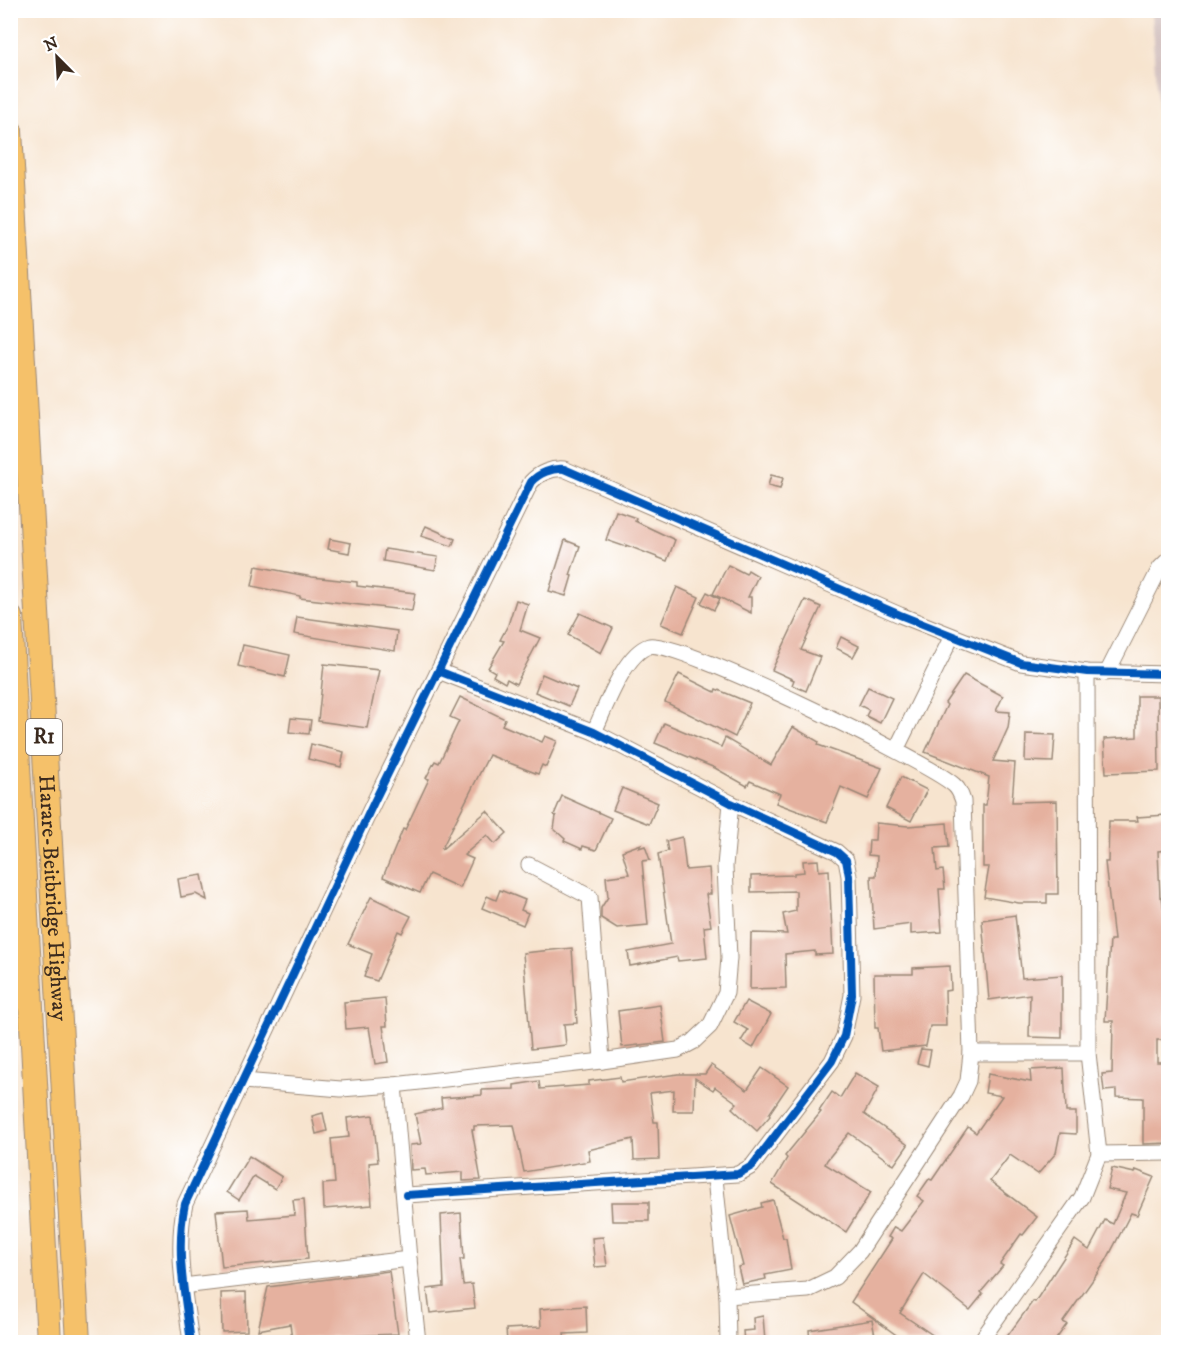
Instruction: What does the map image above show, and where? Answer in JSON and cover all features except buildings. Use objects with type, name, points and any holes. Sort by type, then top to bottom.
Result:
[{"type":"highway","name":"Harare-Beitbridge Highway","points":[[10,131],[78,1342]]},
{"type":"highway","name":"Harare-Beitbridge Highway","points":[[10,617],[49,1342]]},
{"type":"street","points":[[191,1342],[183,1286],[180,1227],[185,1204],[374,802],[441,672],[531,482],[537,475],[556,468],[564,469],[952,636],[1021,663],[1087,672],[1168,674]]},
{"type":"street","points":[[1107,673],[1160,568],[1168,561]]},
{"type":"street","points":[[896,750],[952,636]]},
{"type":"street","points":[[594,732],[630,659],[647,646],[655,645],[700,659],[896,750],[957,787],[963,801],[971,1053],[968,1081],[961,1096],[860,1251],[835,1277],[808,1290],[727,1296]]},
{"type":"street","points":[[406,1195],[715,1178],[738,1174],[752,1166],[832,1061],[844,1036],[852,995],[849,876],[846,860],[829,846],[732,803],[594,732],[441,672]]},
{"type":"street","points":[[980,1342],[1082,1197],[1099,1154],[1088,1053],[1087,672]]},
{"type":"street","points":[[243,1081],[341,1089],[394,1085],[602,1061],[678,1050],[693,1042],[710,1026],[720,1010],[726,993],[729,958],[725,866],[732,803]]},
{"type":"street","points":[[530,865],[590,897],[602,1061]]},
{"type":"street","points":[[971,1053],[1088,1053]]},
{"type":"street","points":[[394,1085],[418,1342]]},
{"type":"street","points":[[1099,1154],[1168,1154]]},
{"type":"street","points":[[715,1178],[727,1296],[728,1342]]},
{"type":"street","points":[[183,1286],[409,1259]]},
{"type":"shaded area","points":[[1151,11],[1168,11],[1168,261]]},
{"type":"cycle path","points":[[191,1342],[181,1256],[185,1204],[374,802],[531,482],[538,476],[550,470],[564,469],[900,615],[1021,663],[1087,672],[1168,674]]},
{"type":"cycle path","points":[[406,1195],[738,1174],[752,1166],[832,1061],[844,1036],[852,995],[849,876],[846,860],[837,852],[731,803],[594,732],[441,672]]}]
